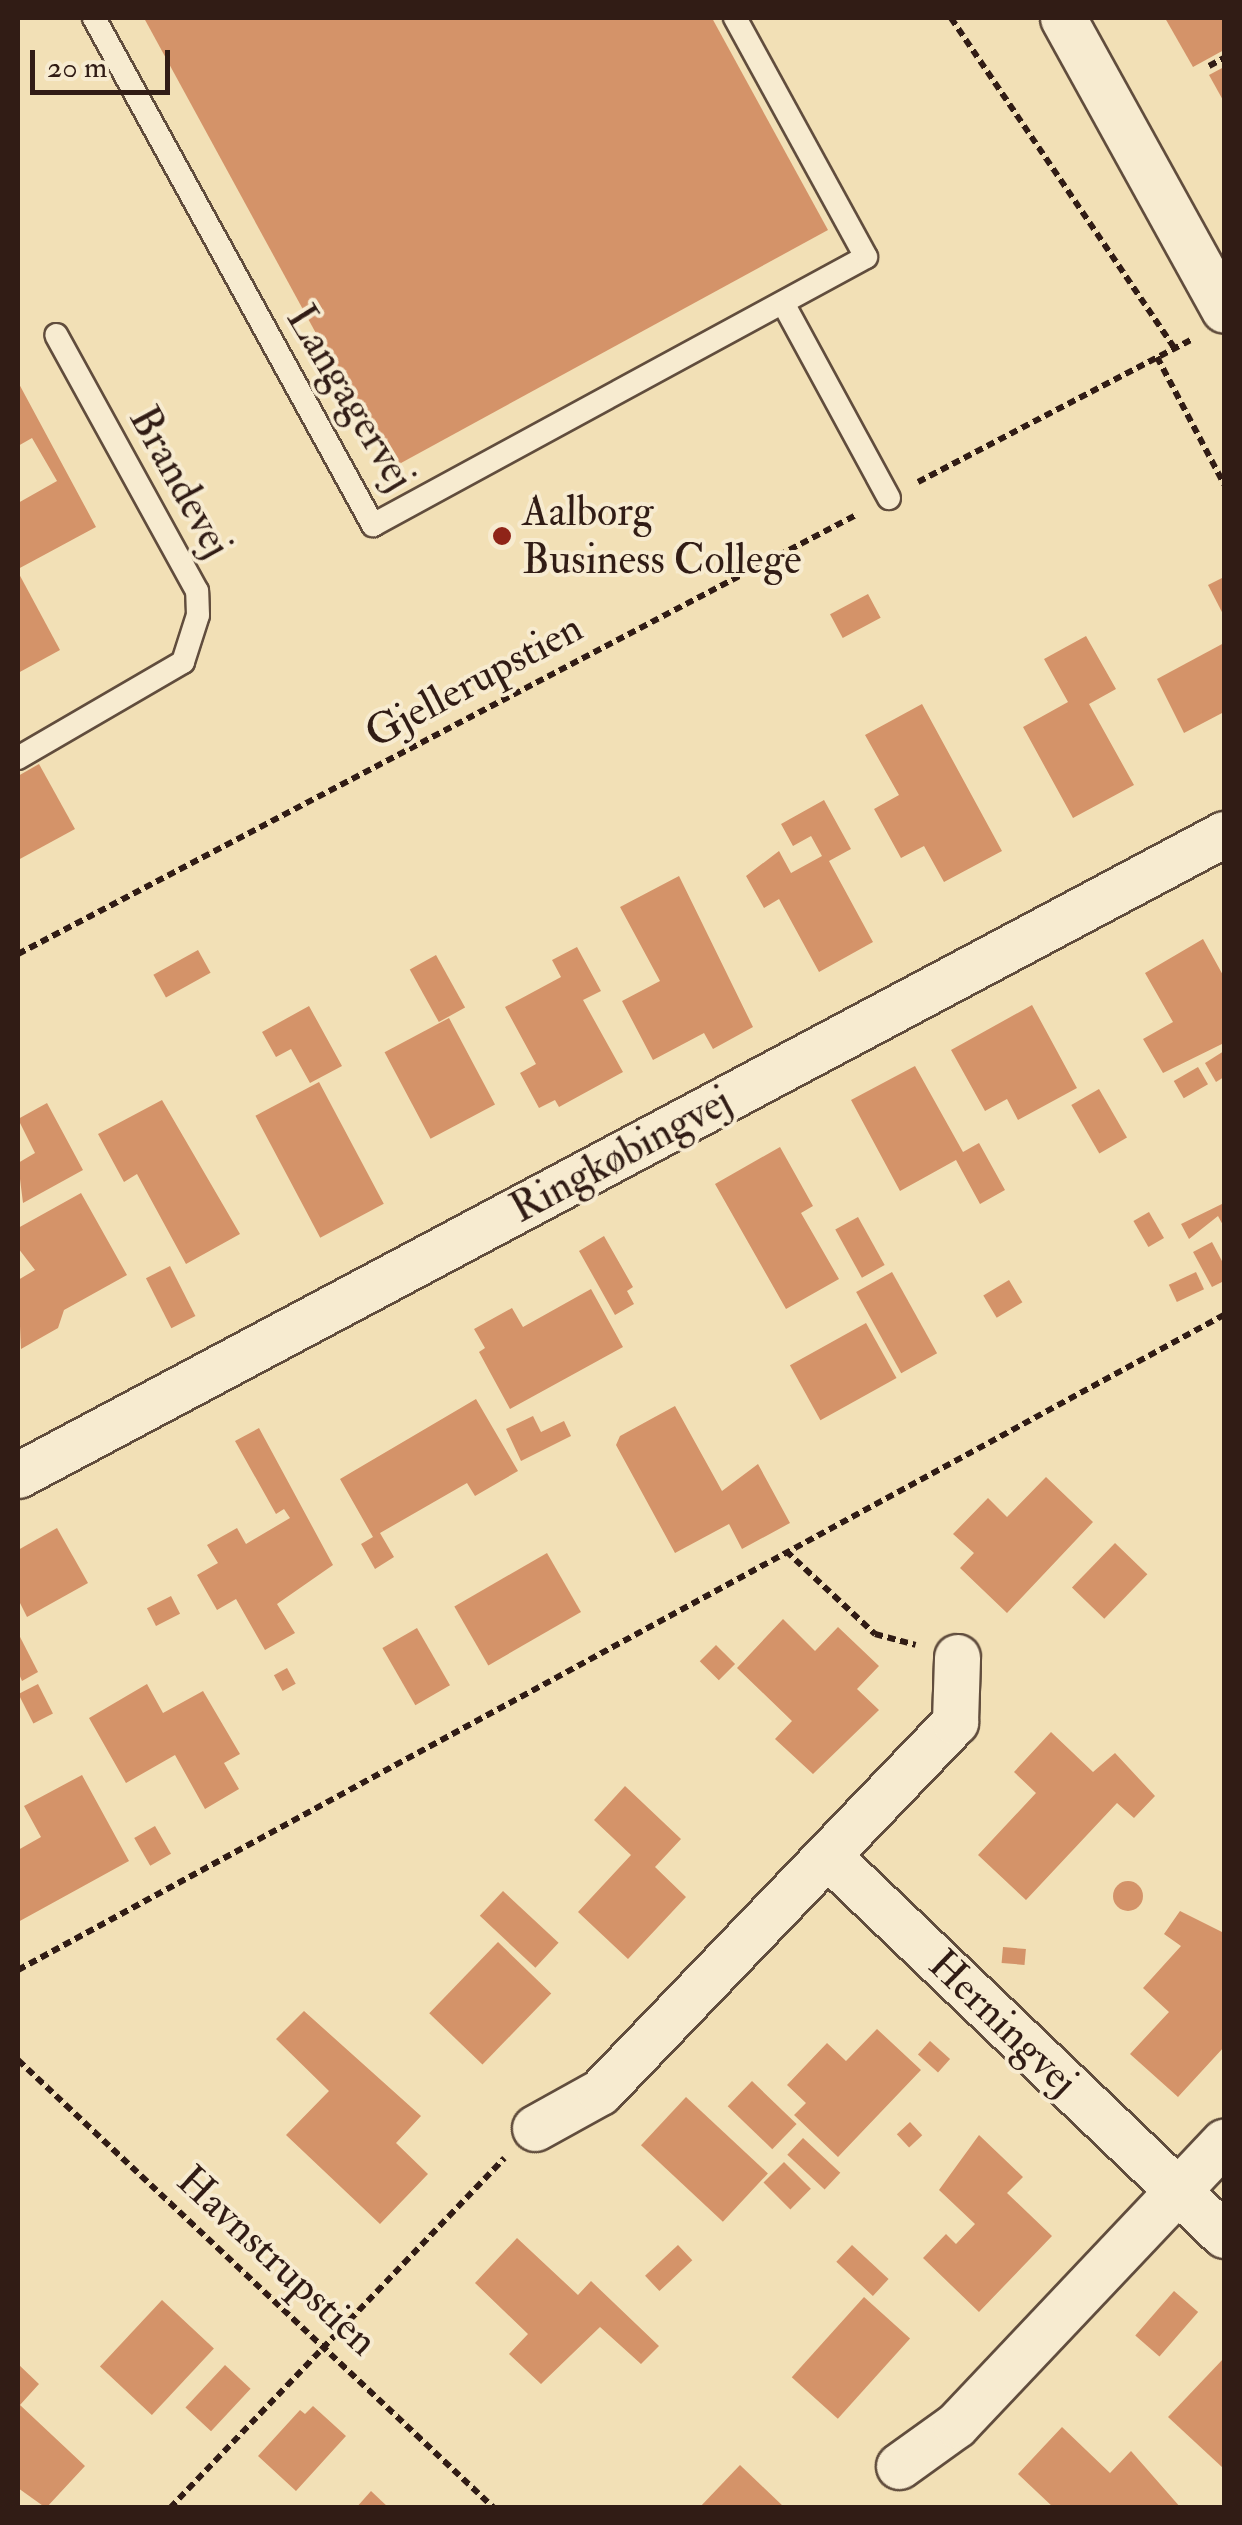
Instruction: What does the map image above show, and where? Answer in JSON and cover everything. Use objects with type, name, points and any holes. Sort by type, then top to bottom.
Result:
[{"type":"street","points":[[1063,18],[1213,322]]},
{"type":"street","name":"Ringkøbingvej","points":[[18,1475],[1224,834]]},
{"type":"street","points":[[535,2128],[600,2092],[955,1722],[958,1657]]},
{"type":"street","name":"Herningvej","points":[[828,1856],[1224,2235]]},
{"type":"street","points":[[899,2466],[956,2425],[1224,2142]]},
{"type":"lane","name":"Langagervej","points":[[94,18],[373,525],[866,258],[735,18]]},
{"type":"lane","points":[[782,303],[889,498]]},
{"type":"lane","name":"Brandevej","points":[[18,758],[182,662],[198,615],[197,592],[56,335]]},
{"type":"path","points":[[951,18],[1175,348]]},
{"type":"path","points":[[1209,66],[1224,58]]},
{"type":"path","name":"Gjellerupstien","points":[[18,954],[1175,348],[1213,322]]},
{"type":"path","points":[[1157,357],[1224,484]]},
{"type":"path","points":[[18,1970],[1224,1315]]},
{"type":"path","points":[[786,1551],[875,1634],[958,1657]]},
{"type":"path","name":"Havnstrupstien","points":[[18,2060],[494,2508]]},
{"type":"path","points":[[170,2508],[321,2343],[535,2128]]},
{"type":"building","points":[[144,18],[712,18],[828,230],[390,469]]},
{"type":"building","points":[[1165,18],[1224,18],[1224,50],[1193,67]]},
{"type":"building","points":[[1224,67],[1224,102],[1209,75]]},
{"type":"building","points":[[18,382],[96,527],[18,569],[18,503],[57,481],[32,438],[18,446]]},
{"type":"building","points":[[18,572],[60,650],[18,673]]},
{"type":"building","points":[[1224,577],[1224,616],[1208,585]]},
{"type":"building","points":[[868,594],[881,618],[843,638],[830,614]]},
{"type":"building","points":[[1086,636],[1116,689],[1089,704],[1134,785],[1073,818],[1023,727],[1068,702],[1044,659]]},
{"type":"building","points":[[1224,643],[1224,712],[1184,733],[1157,679]]},
{"type":"building","points":[[922,704],[1002,851],[944,882],[924,846],[901,858],[874,809],[899,795],[865,735]]},
{"type":"building","points":[[39,764],[75,829],[18,860],[18,776]]},
{"type":"building","points":[[824,800],[851,849],[829,861],[873,942],[819,972],[779,899],[764,908],[746,876],[779,851],[791,873],[822,856],[811,836],[793,846],[781,824]]},
{"type":"building","points":[[679,876],[753,1027],[713,1049],[704,1033],[653,1060],[622,1001],[660,981],[620,907]]},
{"type":"building","points":[[1203,939],[1224,977],[1224,1043],[1163,1073],[1143,1039],[1173,1022],[1145,973]]},
{"type":"building","points":[[577,947],[601,991],[583,1000],[623,1072],[559,1107],[555,1100],[539,1108],[520,1073],[536,1064],[505,1007],[561,977],[552,960]]},
{"type":"building","points":[[198,950],[211,973],[166,997],[153,975]]},
{"type":"building","points":[[436,955],[465,1007],[439,1022],[410,970]]},
{"type":"building","points":[[1032,1005],[1077,1088],[1018,1120],[1007,1099],[985,1111],[951,1050]]},
{"type":"building","points":[[309,1006],[342,1066],[310,1083],[291,1049],[276,1057],[262,1032]]},
{"type":"building","points":[[449,1018],[495,1105],[431,1139],[385,1052]]},
{"type":"building","points":[[1224,1051],[1224,1077],[1216,1082],[1205,1063]]},
{"type":"building","points":[[915,1066],[963,1152],[979,1143],[1005,1190],[980,1204],[956,1160],[900,1191],[851,1100]]},
{"type":"building","points":[[1198,1067],[1208,1084],[1184,1098],[1174,1081]]},
{"type":"building","points":[[319,1082],[384,1204],[320,1238],[255,1116]]},
{"type":"building","points":[[1099,1089],[1127,1137],[1099,1153],[1071,1105]]},
{"type":"building","points":[[162,1100],[240,1234],[186,1264],[137,1174],[124,1182],[98,1134]]},
{"type":"building","points":[[47,1103],[83,1170],[23,1203],[18,1163],[35,1153],[18,1119]]},
{"type":"building","points":[[780,1147],[813,1206],[801,1213],[839,1279],[786,1309],[715,1184]]},
{"type":"building","points":[[81,1193],[127,1275],[64,1310],[58,1328],[21,1349],[18,1280],[35,1270],[18,1248],[18,1228]]},
{"type":"building","points":[[1224,1203],[1224,1227],[1218,1216],[1189,1239],[1181,1224]]},
{"type":"building","points":[[1149,1212],[1164,1238],[1148,1247],[1133,1221]]},
{"type":"building","points":[[858,1217],[885,1265],[862,1278],[835,1230]]},
{"type":"building","points":[[604,1236],[633,1287],[627,1291],[634,1304],[615,1315],[579,1251]]},
{"type":"building","points":[[1212,1242],[1224,1265],[1224,1281],[1212,1287],[1193,1252]]},
{"type":"building","points":[[170,1266],[195,1316],[171,1328],[146,1278]]},
{"type":"building","points":[[892,1272],[937,1353],[901,1373],[856,1292]]},
{"type":"building","points":[[1196,1272],[1204,1289],[1177,1302],[1169,1285]]},
{"type":"building","points":[[1009,1280],[1022,1302],[997,1318],[983,1295]]},
{"type":"building","points":[[591,1289],[623,1347],[510,1409],[479,1352],[485,1348],[474,1329],[512,1308],[523,1327]]},
{"type":"building","points":[[866,1323],[897,1378],[820,1420],[790,1365]]},
{"type":"building","points":[[476,1399],[518,1471],[475,1496],[467,1483],[380,1533],[394,1557],[375,1569],[361,1544],[373,1537],[340,1479]]},
{"type":"building","points":[[675,1406],[722,1491],[758,1464],[790,1523],[742,1549],[729,1524],[675,1553],[616,1445],[620,1436]]},
{"type":"building","points":[[533,1416],[541,1432],[564,1421],[571,1436],[521,1461],[506,1429]]},
{"type":"building","points":[[259,1428],[333,1565],[277,1604],[295,1633],[265,1650],[236,1599],[217,1610],[197,1575],[218,1563],[207,1545],[237,1528],[246,1544],[290,1518],[284,1509],[276,1514],[235,1441]]},
{"type":"building","points":[[1046,1477],[1093,1522],[1007,1613],[960,1568],[974,1553],[953,1534],[988,1498],[1007,1517]]},
{"type":"building","points":[[57,1528],[88,1583],[27,1617],[18,1599],[18,1550]]},
{"type":"building","points":[[1115,1543],[1147,1574],[1104,1619],[1072,1588]]},
{"type":"building","points":[[547,1553],[581,1612],[488,1665],[454,1606]]},
{"type":"building","points":[[171,1596],[180,1614],[156,1626],[147,1608]]},
{"type":"building","points":[[783,1619],[815,1651],[838,1627],[879,1666],[857,1689],[879,1710],[813,1774],[775,1739],[792,1721],[737,1668]]},
{"type":"building","points":[[417,1628],[450,1685],[415,1705],[382,1648]]},
{"type":"building","points":[[18,1633],[38,1672],[22,1681],[18,1672]]},
{"type":"building","points":[[716,1645],[735,1664],[719,1680],[700,1661]]},
{"type":"building","points":[[287,1668],[296,1684],[283,1691],[274,1675]]},
{"type":"building","points":[[38,1684],[53,1713],[33,1723],[18,1694]]},
{"type":"building","points":[[147,1684],[163,1713],[203,1691],[240,1754],[224,1763],[239,1789],[205,1809],[175,1755],[126,1783],[89,1718]]},
{"type":"building","points":[[1051,1732],[1093,1772],[1115,1753],[1155,1796],[1134,1818],[1117,1803],[1026,1900],[978,1855],[1036,1793],[1014,1772]]},
{"type":"building","points":[[82,1775],[129,1861],[18,1922],[18,1850],[41,1837],[24,1806]]},
{"type":"building","points":[[625,1786],[681,1839],[655,1867],[686,1897],[628,1959],[578,1912],[631,1855],[594,1820]]},
{"type":"building","points":[[155,1826],[171,1854],[150,1866],[134,1838]]},
{"type":"building","points":[[1128,1881],[1139,1885],[1143,1896],[1139,1907],[1128,1911],[1117,1907],[1113,1896],[1117,1885]]},
{"type":"building","points":[[503,1891],[559,1943],[535,1968],[480,1916]]},
{"type":"building","points":[[1180,1911],[1224,1933],[1224,2047],[1178,2097],[1130,2054],[1169,2012],[1143,1988],[1181,1946],[1164,1934]]},
{"type":"building","points":[[498,1942],[551,1993],[482,2065],[429,2013]]},
{"type":"building","points":[[1003,1947],[1026,1949],[1025,1965],[1002,1963]]},
{"type":"building","points":[[304,2011],[421,2116],[396,2143],[428,2174],[380,2224],[286,2135],[329,2091],[276,2039]]},
{"type":"building","points":[[877,2029],[921,2070],[838,2157],[794,2115],[806,2103],[787,2085],[827,2043],[846,2061]]},
{"type":"building","points":[[930,2041],[950,2059],[938,2072],[918,2054]]},
{"type":"building","points":[[752,2081],[797,2124],[772,2149],[728,2106]]},
{"type":"building","points":[[686,2097],[768,2173],[723,2222],[641,2145]]},
{"type":"building","points":[[910,2122],[922,2135],[909,2147],[897,2134]]},
{"type":"building","points":[[979,2135],[1023,2177],[1007,2193],[1052,2236],[979,2312],[923,2258],[946,2234],[956,2244],[975,2224],[939,2190]]},
{"type":"building","points":[[803,2138],[840,2173],[825,2190],[787,2155]]},
{"type":"building","points":[[784,2162],[811,2189],[790,2209],[763,2183]]},
{"type":"building","points":[[517,2238],[578,2295],[591,2281],[659,2346],[641,2364],[600,2327],[541,2384],[509,2354],[528,2334],[475,2283]]},
{"type":"building","points":[[678,2245],[692,2260],[659,2291],[645,2276]]},
{"type":"building","points":[[852,2245],[889,2279],[873,2296],[836,2262]]},
{"type":"building","points":[[1174,2291],[1198,2312],[1159,2357],[1135,2336]]},
{"type":"building","points":[[864,2297],[910,2338],[838,2419],[792,2377]]},
{"type":"building","points":[[162,2300],[214,2348],[152,2415],[100,2367]]},
{"type":"building","points":[[1224,2358],[1224,2466],[1223,2468],[1168,2417]]},
{"type":"building","points":[[18,2364],[39,2384],[20,2405],[85,2466],[46,2508],[18,2488]]},
{"type":"building","points":[[225,2365],[251,2389],[211,2431],[185,2407]]},
{"type":"building","points":[[313,2406],[346,2436],[296,2491],[258,2456],[300,2410],[305,2414]]},
{"type":"building","points":[[1062,2427],[1110,2473],[1131,2451],[1181,2508],[1054,2508],[1018,2474]]},
{"type":"building","points":[[740,2465],[785,2508],[699,2508]]},
{"type":"building","points":[[371,2491],[389,2508],[356,2508]]},
{"type":"place","name":"Aalborg Business College","points":[[502,536]]}]
